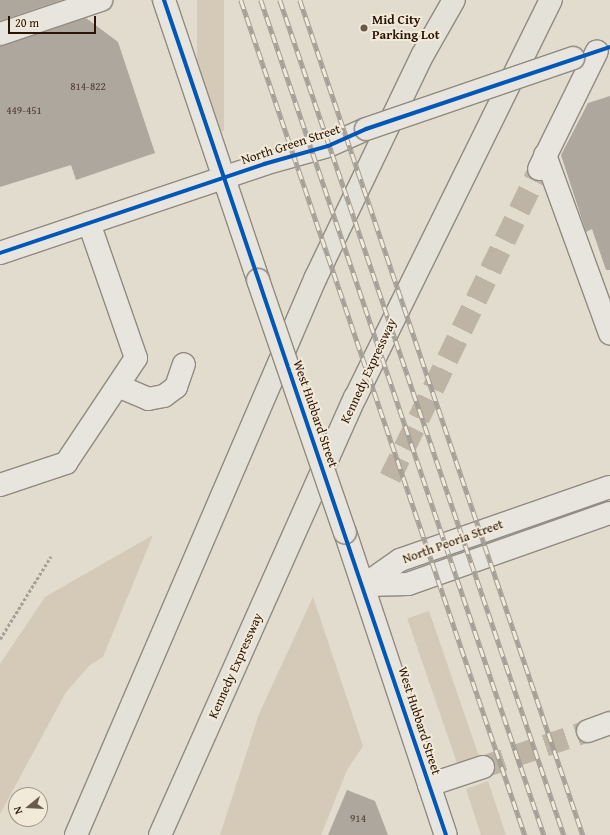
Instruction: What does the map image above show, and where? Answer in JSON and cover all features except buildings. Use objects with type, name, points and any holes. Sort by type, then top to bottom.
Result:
[{"type":"highway","points":[[68,835],[80,826],[316,277],[422,56],[454,0]]},
{"type":"highway","name":"Kennedy Expressway","points":[[160,835],[355,398],[551,0]]},
{"type":"street","points":[[0,34],[101,0]]},
{"type":"street","name":"West Hubbard Street","points":[[164,0],[223,178],[364,585],[446,835]]},
{"type":"street","points":[[603,49],[541,164],[610,334]]},
{"type":"street","name":"North Green Street","points":[[0,253],[223,178],[328,146],[366,129],[603,49]]},
{"type":"street","points":[[0,485],[66,463],[136,358],[89,223]]},
{"type":"street","points":[[118,386],[142,398],[164,396],[176,387],[184,364]]},
{"type":"street","name":"North Peoria Street","points":[[364,585],[400,560],[610,487]]},
{"type":"street","name":"North Peoria Street","points":[[364,585],[408,584],[610,513]]},
{"type":"street","points":[[588,731],[610,723]]},
{"type":"street","points":[[429,785],[483,767]]},
{"type":"path","points":[[0,639],[51,556]]},
{"type":"shaded area","points":[[197,0],[224,0],[224,131],[197,131]]},
{"type":"shaded area","points":[[153,535],[103,657],[90,665],[66,692],[15,787],[8,787],[8,799],[0,814],[0,664],[45,597]]},
{"type":"shaded area","points":[[313,597],[363,746],[347,770],[321,835],[220,835],[259,714]]},
{"type":"shaded area","points":[[429,611],[479,756],[457,763],[407,618]]},
{"type":"shaded area","points":[[488,781],[506,835],[481,835],[466,789]]},
{"type":"tunnel","points":[[390,478],[537,174]]},
{"type":"tunnel","points":[[483,767],[588,731]]},
{"type":"railway","points":[[241,0],[525,835]]},
{"type":"railway","points":[[261,0],[544,835]]},
{"type":"railway","points":[[280,0],[564,835]]},
{"type":"railway","points":[[300,0],[583,835]]},
{"type":"cycle path","points":[[164,0],[446,835]]},
{"type":"cycle path","points":[[0,253],[264,164],[328,146],[366,129],[610,47]]},
{"type":"place","name":"Mid City Parking Lot","points":[[364,28]]}]
